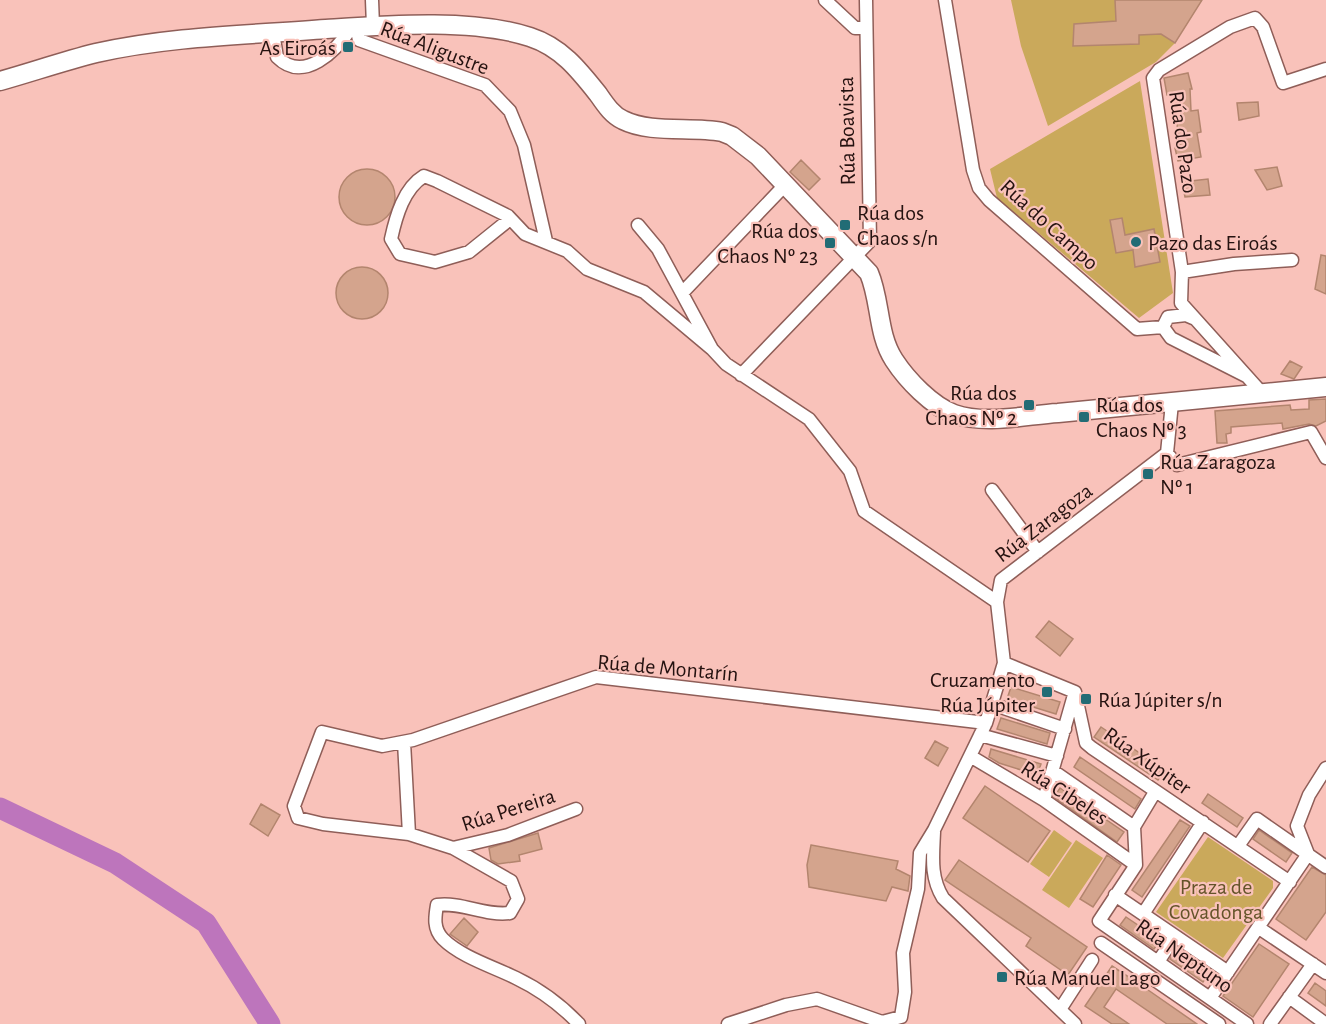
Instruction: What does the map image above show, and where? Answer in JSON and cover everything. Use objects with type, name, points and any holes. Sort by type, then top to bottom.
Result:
[{"type":"street","points":[[273,33],[277,57],[289,66],[299,69],[317,62],[360,27],[372,0]]},
{"type":"street","points":[[825,0],[855,28],[866,28]]},
{"type":"street","name":"Rúa Boavista","points":[[741,375],[870,241],[866,0]]},
{"type":"street","name":"Rúa do Campo","points":[[945,0],[973,170],[979,188],[989,200],[1137,329],[1165,322]]},
{"type":"street","name":"Rúa do Pazo","points":[[1261,392],[1196,319],[1185,310],[1182,272],[1153,78],[1159,70],[1230,27],[1255,18],[1263,27],[1283,83],[1326,69]]},
{"type":"street","points":[[0,81],[95,53],[273,33],[436,25],[507,31],[547,44],[563,55],[581,72],[610,111],[623,120],[647,126],[708,129],[732,136],[758,156],[857,257],[869,273],[876,289],[882,327],[894,360],[933,401],[946,410],[980,419],[1172,404],[1261,392],[1326,387]]},
{"type":"street","name":"Rúa Aligustre","points":[[360,27],[359,40],[485,85],[510,111],[524,145],[546,241]]},
{"type":"street","points":[[510,219],[469,252],[435,262],[400,254],[391,239],[396,216],[414,182],[424,176],[510,219],[525,234],[567,251],[587,269],[644,292],[741,375],[809,419],[850,471],[864,511],[997,602]]},
{"type":"street","points":[[683,292],[786,184]]},
{"type":"street","points":[[638,225],[658,249],[712,349]]},
{"type":"street","points":[[1182,272],[1234,264],[1292,260]]},
{"type":"street","points":[[1165,322],[1182,294]]},
{"type":"street","points":[[1165,322],[1186,315],[1196,319]]},
{"type":"street","name":"Rúa do Pazo","points":[[1165,322],[1171,338],[1249,377]]},
{"type":"street","points":[[1172,404],[1167,453],[1177,465],[1311,432],[1326,458]]},
{"type":"street","name":"Rúa Zaragoza","points":[[728,1024],[786,1005],[817,999],[882,1022],[901,1017],[905,992],[903,953],[918,889],[920,853],[934,830],[986,723],[1005,663],[997,602],[1001,580],[1167,453]]},
{"type":"street","points":[[992,490],[1038,552]]},
{"type":"street","points":[[1005,663],[1075,692],[1044,800]]},
{"type":"street","name":"Rúa de Montarín","points":[[409,834],[323,824],[298,818],[294,806],[322,732],[382,746],[404,742],[596,677],[986,723]]},
{"type":"street","name":"Rúa Xúpiter","points":[[1075,692],[1086,743],[1155,792],[1203,822]]},
{"type":"street","points":[[992,704],[1065,729]]},
{"type":"street","points":[[980,735],[1057,756]]},
{"type":"street","points":[[404,742],[409,834],[453,848],[511,881],[518,899],[510,913],[492,915],[452,903],[437,905],[434,922],[442,939],[492,969],[515,977],[558,1002],[579,1024]]},
{"type":"street","name":"Rúa Cibeles","points":[[970,756],[1044,800],[1136,865]]},
{"type":"street","points":[[1308,854],[1297,826],[1309,795],[1326,768]]},
{"type":"street","points":[[1053,771],[1134,827]]},
{"type":"street","points":[[1155,792],[1134,827],[1136,865],[1115,896],[1228,972]]},
{"type":"street","name":"Rúa Pereira","points":[[453,848],[508,835],[576,809]]},
{"type":"street","points":[[1238,846],[1257,819],[1326,867]]},
{"type":"street","points":[[1143,914],[1203,822],[1290,882]]},
{"type":"street","points":[[934,830],[934,882],[943,898],[1075,1024]]},
{"type":"street","points":[[1210,998],[1308,854]]},
{"type":"street","name":"Rúa Neptuno","points":[[1115,896],[1099,921],[1210,998],[1229,1019],[1247,1024]]},
{"type":"street","points":[[1259,928],[1326,973]]},
{"type":"street","points":[[1158,962],[1175,936]]},
{"type":"street","points":[[1101,943],[1219,1024]]},
{"type":"street","points":[[1060,1008],[1092,960]]},
{"type":"street","points":[[1270,1024],[1313,964]]},
{"type":"street","points":[[1289,997],[1326,1024]]},
{"type":"green space","points":[[1011,0],[1202,0],[1175,43],[1156,62],[1048,126],[1021,46]]},
{"type":"green space","points":[[1140,81],[1173,293],[1139,318],[997,198],[990,169]]},
{"type":"green space","points":[[1054,830],[1072,843],[1049,877],[1030,864]]},
{"type":"green space","name":"Praza de Covadonga","points":[[1208,837],[1273,881],[1273,888],[1223,958],[1156,912]]},
{"type":"green space","points":[[1076,840],[1103,858],[1069,908],[1042,890]]},
{"type":"building","points":[[1115,0],[1202,0],[1175,43],[1161,34],[1139,35],[1139,44],[1073,46],[1074,24],[1116,21]]},
{"type":"building","points":[[1188,73],[1192,89],[1190,89],[1191,111],[1198,110],[1201,132],[1197,133],[1201,157],[1178,161],[1175,148],[1180,147],[1173,94],[1167,95],[1164,78]]},
{"type":"building","points":[[1258,102],[1259,116],[1239,120],[1237,103]]},
{"type":"building","points":[[801,160],[820,179],[809,190],[790,172]]},
{"type":"building","points":[[1277,167],[1282,186],[1267,190],[1255,170]]},
{"type":"building","points":[[362,169],[372,169],[387,177],[393,186],[395,197],[393,208],[387,217],[372,225],[362,225],[351,220],[344,213],[339,202],[339,192],[344,181],[351,174]]},
{"type":"building","points":[[1208,179],[1210,195],[1185,197],[1182,182]]},
{"type":"building","name":"Pazo das Eiroás","points":[[1122,218],[1125,235],[1154,229],[1160,262],[1135,267],[1133,250],[1116,253],[1110,220]]},
{"type":"building","points":[[1321,255],[1326,256],[1326,294],[1315,289]]},
{"type":"building","points":[[357,267],[367,267],[381,274],[388,293],[381,312],[367,319],[357,319],[347,315],[340,308],[336,298],[336,288],[340,278],[347,271]]},
{"type":"building","points":[[1290,361],[1302,367],[1294,379],[1281,374]]},
{"type":"building","points":[[1326,399],[1326,421],[1316,426],[1309,424],[1283,429],[1282,423],[1231,427],[1231,433],[1226,434],[1227,443],[1217,443],[1215,411],[1290,405],[1291,410],[1309,409],[1309,400]]},
{"type":"building","points":[[1049,621],[1073,639],[1060,656],[1036,637]]},
{"type":"building","points":[[1011,687],[1060,702],[1056,714],[1007,699]]},
{"type":"building","points":[[1001,718],[1050,733],[1047,744],[997,729]]},
{"type":"building","points":[[1101,727],[1165,770],[1158,780],[1094,737]]},
{"type":"building","points":[[935,741],[948,748],[938,766],[925,758]]},
{"type":"building","points":[[991,749],[1041,764],[1037,775],[999,763],[989,757]]},
{"type":"building","points":[[1080,757],[1141,799],[1135,809],[1074,767]]},
{"type":"building","points":[[985,786],[1050,831],[1028,862],[963,818]]},
{"type":"building","points":[[1060,788],[1124,832],[1117,842],[1054,797]]},
{"type":"building","points":[[1208,794],[1243,818],[1237,827],[1202,803]]},
{"type":"building","points":[[261,804],[280,815],[268,836],[250,824]]},
{"type":"building","points":[[1180,820],[1190,826],[1142,897],[1132,890]]},
{"type":"building","points":[[1259,830],[1292,853],[1286,862],[1253,839]]},
{"type":"building","points":[[538,833],[542,849],[519,855],[520,861],[498,864],[491,860],[489,848]]},
{"type":"building","points":[[811,845],[898,861],[896,869],[910,876],[908,891],[892,887],[886,901],[809,887],[807,865]]},
{"type":"building","points":[[1107,855],[1121,865],[1093,907],[1080,899]]},
{"type":"building","points":[[959,860],[1087,947],[1068,975],[1026,946],[1031,938],[945,880]]},
{"type":"building","points":[[1312,867],[1326,875],[1326,912],[1306,940],[1276,919]]},
{"type":"building","points":[[1126,917],[1160,940],[1154,949],[1120,925]]},
{"type":"building","points":[[464,918],[478,932],[467,946],[450,934]]},
{"type":"building","points":[[1259,944],[1289,964],[1253,1017],[1223,996]]},
{"type":"building","points":[[1175,950],[1209,974],[1203,982],[1170,959]]},
{"type":"building","points":[[1112,966],[1197,1024],[1167,1024],[1116,989],[1104,1007],[1129,1024],[1112,1024],[1085,1006]]},
{"type":"building","points":[[1315,983],[1326,991],[1326,1006],[1308,993]]},
{"type":"waterway","points":[[0,808],[115,863],[206,923],[270,1024]]},
{"type":"place","name":"As Eiroás","points":[[348,47]]},
{"type":"place","name":"Rúa dos Chaos s/n","points":[[845,225]]},
{"type":"place","name":"Pazo das Eiroás","points":[[1136,242]]},
{"type":"place","name":"Rúa dos Chaos Nº 23","points":[[830,243]]},
{"type":"place","name":"Rúa dos Chaos Nº 2","points":[[1029,405]]},
{"type":"place","name":"Rúa dos Chaos Nº 3","points":[[1084,417]]},
{"type":"place","name":"Rúa Zaragoza Nº 1","points":[[1148,474]]},
{"type":"place","name":"Cruzamento Rúa Júpiter","points":[[1047,692]]},
{"type":"place","name":"Rúa Júpiter s/n","points":[[1086,699]]},
{"type":"place","name":"Rúa Manuel Lago","points":[[1002,977]]}]
